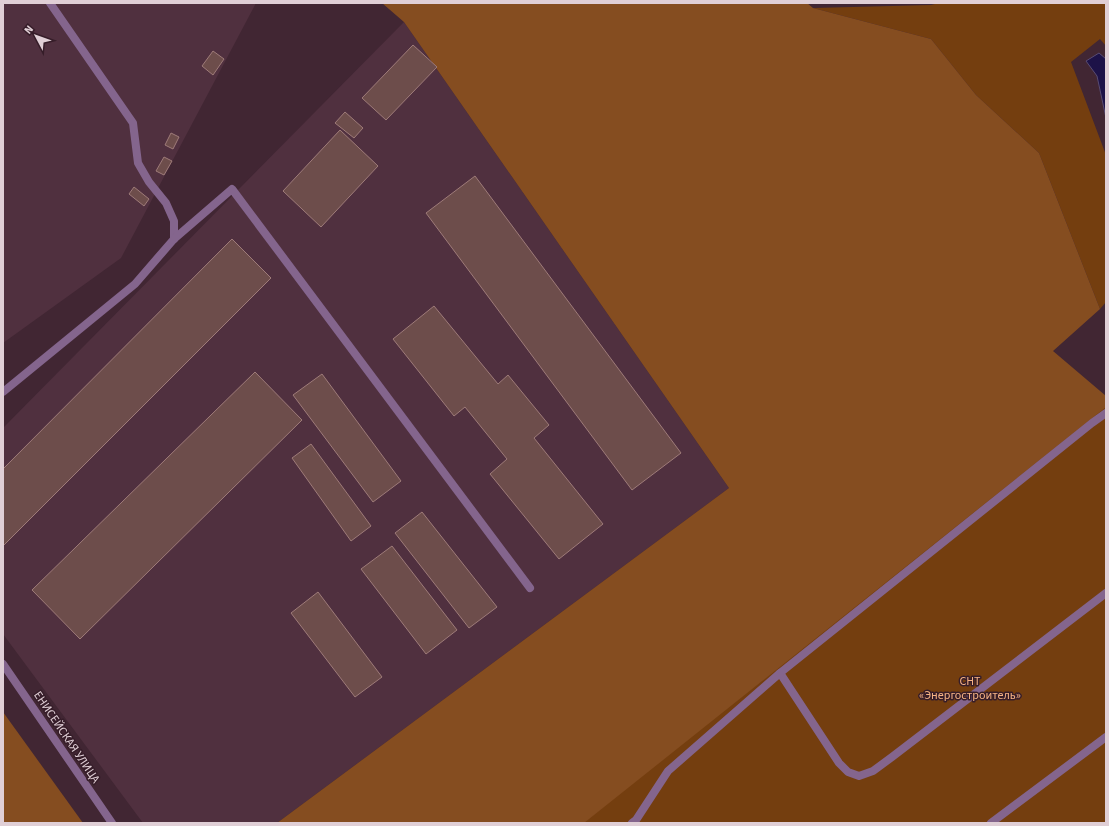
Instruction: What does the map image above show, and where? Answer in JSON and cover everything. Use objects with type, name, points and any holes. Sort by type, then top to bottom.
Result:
[{"type":"street","points":[[50,3],[133,124],[138,163],[149,182],[166,203],[174,221],[174,239]]},
{"type":"street","points":[[3,392],[135,284],[174,239],[232,189],[530,588]]},
{"type":"street","points":[[632,823],[636,820],[668,771],[780,673],[1106,413]]},
{"type":"street","points":[[780,673],[839,763],[848,772],[859,776],[873,771],[892,757],[1106,593]]},
{"type":"street","name":"ЕНИСЕЙСКАЯ УЛИЦА","points":[[3,664],[112,823]]},
{"type":"street","points":[[991,823],[1106,737]]},
{"type":"shaded area","points":[[3,3],[256,3],[121,258],[3,343]]},
{"type":"shaded area","points":[[382,3],[807,3],[813,8],[931,39],[976,95],[1039,153],[1100,309],[1053,351],[1106,396],[1106,407],[584,823],[277,823],[729,488],[404,22]]},
{"type":"shaded area","points":[[404,22],[729,488],[277,823],[143,823],[3,634],[3,428]]},
{"type":"shaded area","points":[[1099,53],[1106,59],[1106,118],[1097,76],[1086,61]]},
{"type":"shaded area","points":[[3,712],[83,823],[3,823]]},
{"type":"green space","points":[[939,3],[1106,3],[1106,46],[1100,39],[1071,62],[1106,155],[1106,302],[1100,309],[1039,153],[976,95],[931,39],[813,8],[931,5]]},
{"type":"green space","name":"СНТ «Энергостроитель»","points":[[1106,404],[1106,823],[583,823]]},
{"type":"building","points":[[413,45],[437,67],[386,120],[362,98]]},
{"type":"building","points":[[213,51],[224,59],[213,75],[202,66]]},
{"type":"building","points":[[345,112],[363,128],[354,138],[335,123]]},
{"type":"building","points":[[340,130],[378,166],[321,227],[283,191]]},
{"type":"building","points":[[171,133],[179,137],[173,149],[165,145]]},
{"type":"building","points":[[164,157],[172,161],[164,175],[156,171]]},
{"type":"building","points":[[475,176],[681,453],[632,490],[426,213]]},
{"type":"building","points":[[134,187],[149,199],[144,206],[129,194]]},
{"type":"building","points":[[232,239],[271,278],[3,546],[3,469]]},
{"type":"building","points":[[434,306],[498,384],[508,375],[549,425],[534,438],[603,524],[559,559],[490,474],[507,459],[465,407],[454,416],[393,339]]},
{"type":"building","points":[[255,372],[302,420],[80,639],[32,590]]},
{"type":"building","points":[[322,374],[401,481],[373,502],[293,395]]},
{"type":"building","points":[[311,444],[371,526],[351,541],[292,458]]},
{"type":"building","points":[[422,512],[497,607],[469,628],[395,533]]},
{"type":"building","points":[[392,546],[457,630],[426,654],[361,569]]},
{"type":"building","points":[[318,592],[382,677],[355,697],[291,613]]}]
